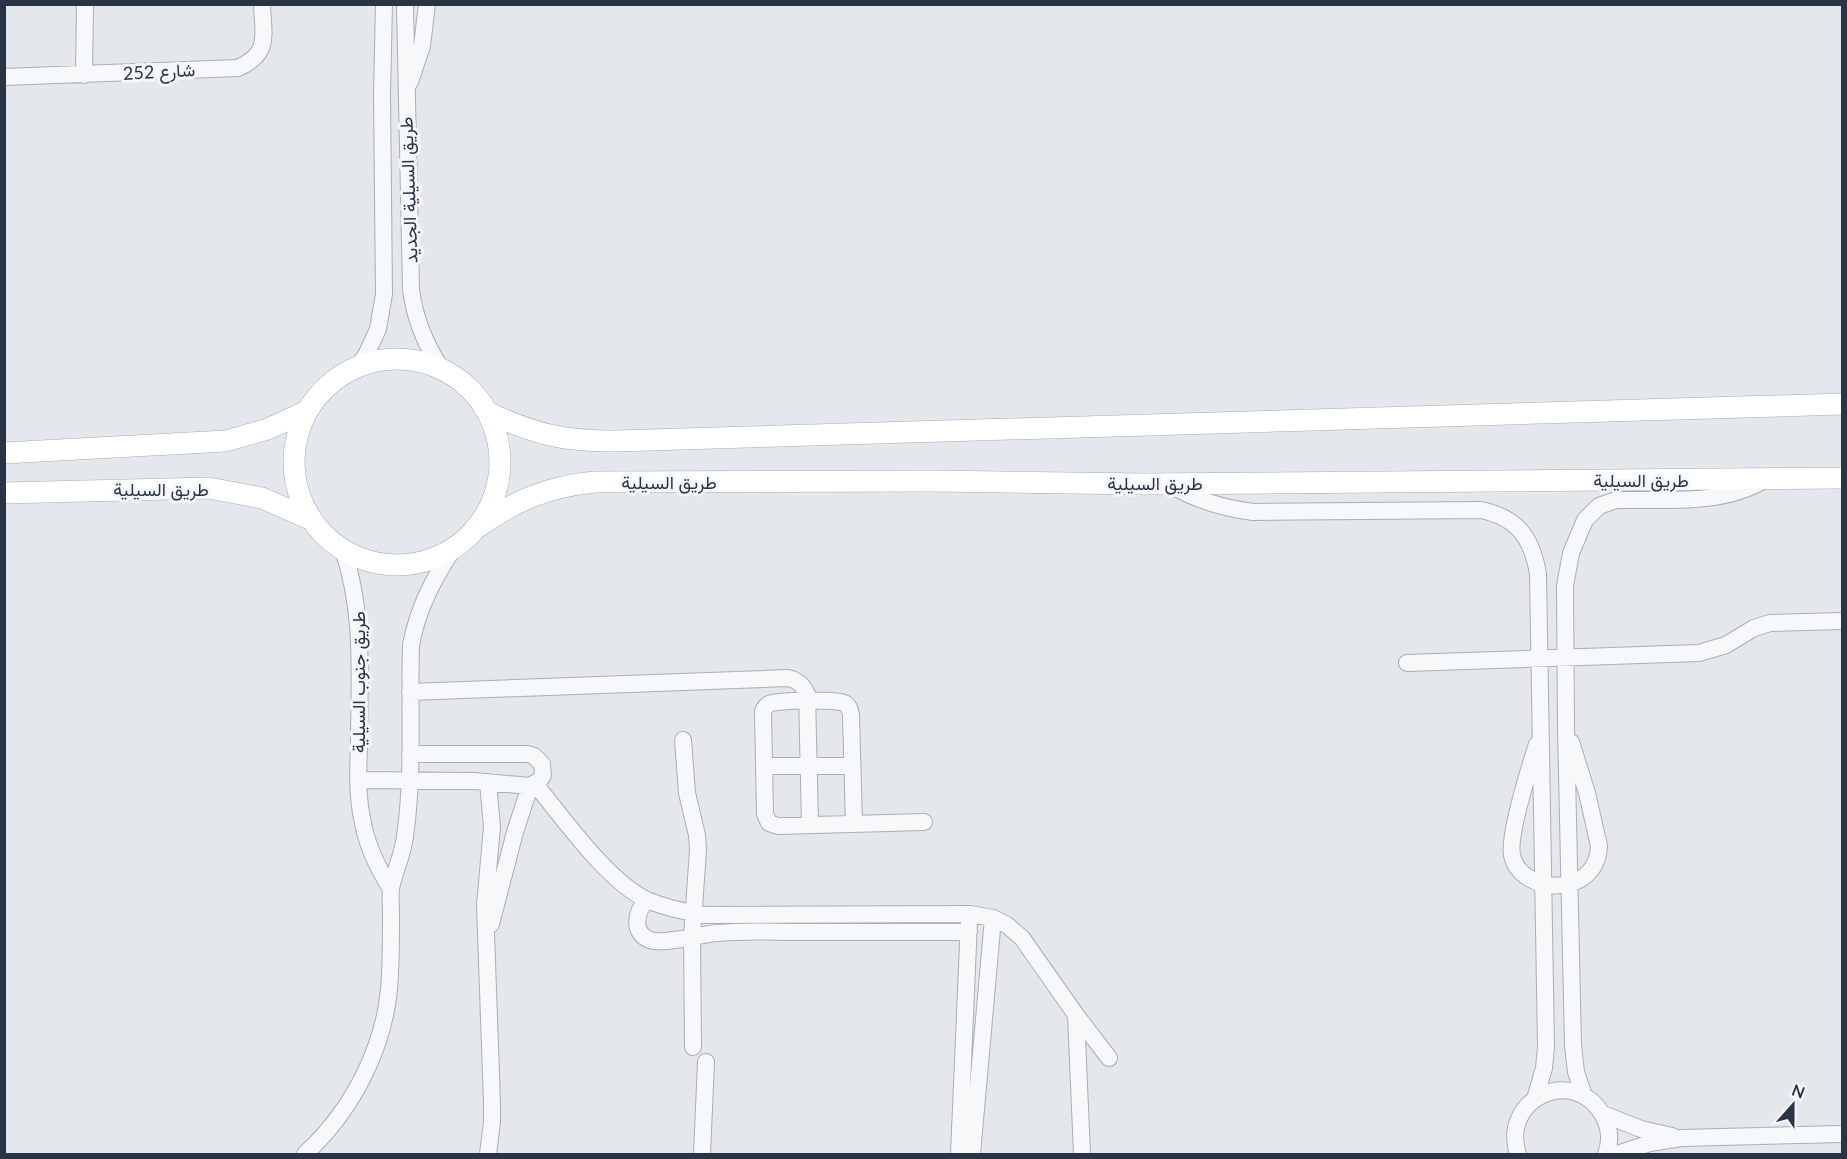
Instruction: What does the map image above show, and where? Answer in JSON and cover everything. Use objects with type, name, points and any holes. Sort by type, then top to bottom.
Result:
[{"type":"main road","points":[[391,359],[417,361],[441,368],[460,380],[476,395],[489,413],[498,436],[499,483],[491,506],[478,527],[454,548],[433,559],[410,564],[387,565],[343,550],[312,520],[298,489],[294,454],[298,432],[307,411],[321,392],[338,377],[358,366],[391,359]]},
{"type":"main road","points":[[489,413],[530,431],[551,437],[573,441],[616,441],[1842,404]]},
{"type":"main road","points":[[4,453],[226,441],[268,429],[307,411]]},
{"type":"main road","name":"طريق السيلية","points":[[478,527],[499,512],[536,494],[569,484],[594,482],[1168,484],[1842,478]]},
{"type":"main road","name":"طريق السيلية","points":[[4,493],[209,488],[262,498],[312,520]]},
{"type":"street","points":[[84,75],[85,4]]},
{"type":"street","name":"شارع 252","points":[[4,77],[238,68],[254,61],[263,46],[262,4]]},
{"type":"street","name":"طريق السيلية الجديد","points":[[358,366],[378,330],[384,294],[382,94],[384,4]]},
{"type":"street","name":"طريق السيلية الجديد","points":[[405,4],[411,290],[424,339],[441,368]]},
{"type":"street","points":[[406,93],[422,46],[427,4]]},
{"type":"street","points":[[1584,1096],[1574,1059],[1566,728],[1565,586],[1567,569],[1581,528],[1591,512],[1599,506],[1616,500],[1726,495],[1766,479]]},
{"type":"street","points":[[1168,484],[1220,507],[1253,512],[1469,510],[1492,513],[1502,517],[1524,535],[1534,552],[1538,574],[1542,729],[1546,1047],[1544,1068],[1535,1099]]},
{"type":"street","points":[[305,1155],[332,1125],[351,1099],[378,1041],[386,1010],[390,978],[391,889],[406,834],[410,754],[411,645],[415,624],[431,584],[454,548]]},
{"type":"street","name":"طريق جنوب السيلية","points":[[343,550],[354,584],[359,619],[359,799],[366,837],[391,889]]},
{"type":"street","points":[[1407,663],[1699,653],[1726,645],[1754,628],[1770,623],[1842,621]]},
{"type":"street","points":[[410,692],[782,678],[801,701],[808,766],[810,825]]},
{"type":"street","points":[[854,824],[851,715],[848,705],[841,701],[801,701],[772,703],[764,708],[765,814],[768,823],[778,826],[810,825],[854,824],[924,822]]},
{"type":"street","points":[[1542,729],[1525,783],[1511,847],[1514,861],[1522,874],[1544,884],[1570,884],[1587,876],[1593,869],[1599,854],[1599,846],[1584,782],[1566,728]]},
{"type":"street","points":[[683,740],[687,793],[697,835],[692,936],[693,1047]]},
{"type":"street","points":[[410,754],[534,756],[542,764],[543,775],[533,785],[514,832],[487,936]]},
{"type":"street","points":[[764,766],[852,766]]},
{"type":"street","points":[[358,780],[533,785],[615,878],[647,900],[670,908],[705,915],[970,914],[993,918],[1007,925],[1022,938],[1109,1058]]},
{"type":"street","points":[[488,782],[492,827],[485,890],[492,1103],[488,1155]]},
{"type":"street","points":[[647,900],[640,907],[636,918],[638,929],[644,938],[653,942],[723,932],[969,932]]},
{"type":"street","points":[[959,1155],[970,914]]},
{"type":"street","points":[[972,1155],[993,918]]},
{"type":"street","points":[[1076,1015],[1082,1155]]},
{"type":"street","points":[[702,1155],[706,1062]]},
{"type":"street","points":[[1518,1155],[1515,1143],[1517,1123],[1521,1114],[1535,1099],[1554,1091],[1575,1092],[1584,1096],[1593,1102],[1603,1114],[1609,1138],[1606,1155]]},
{"type":"street","points":[[1603,1114],[1641,1129],[1681,1138]]},
{"type":"street","points":[[1617,1155],[1650,1143],[1681,1138],[1842,1134]]}]
